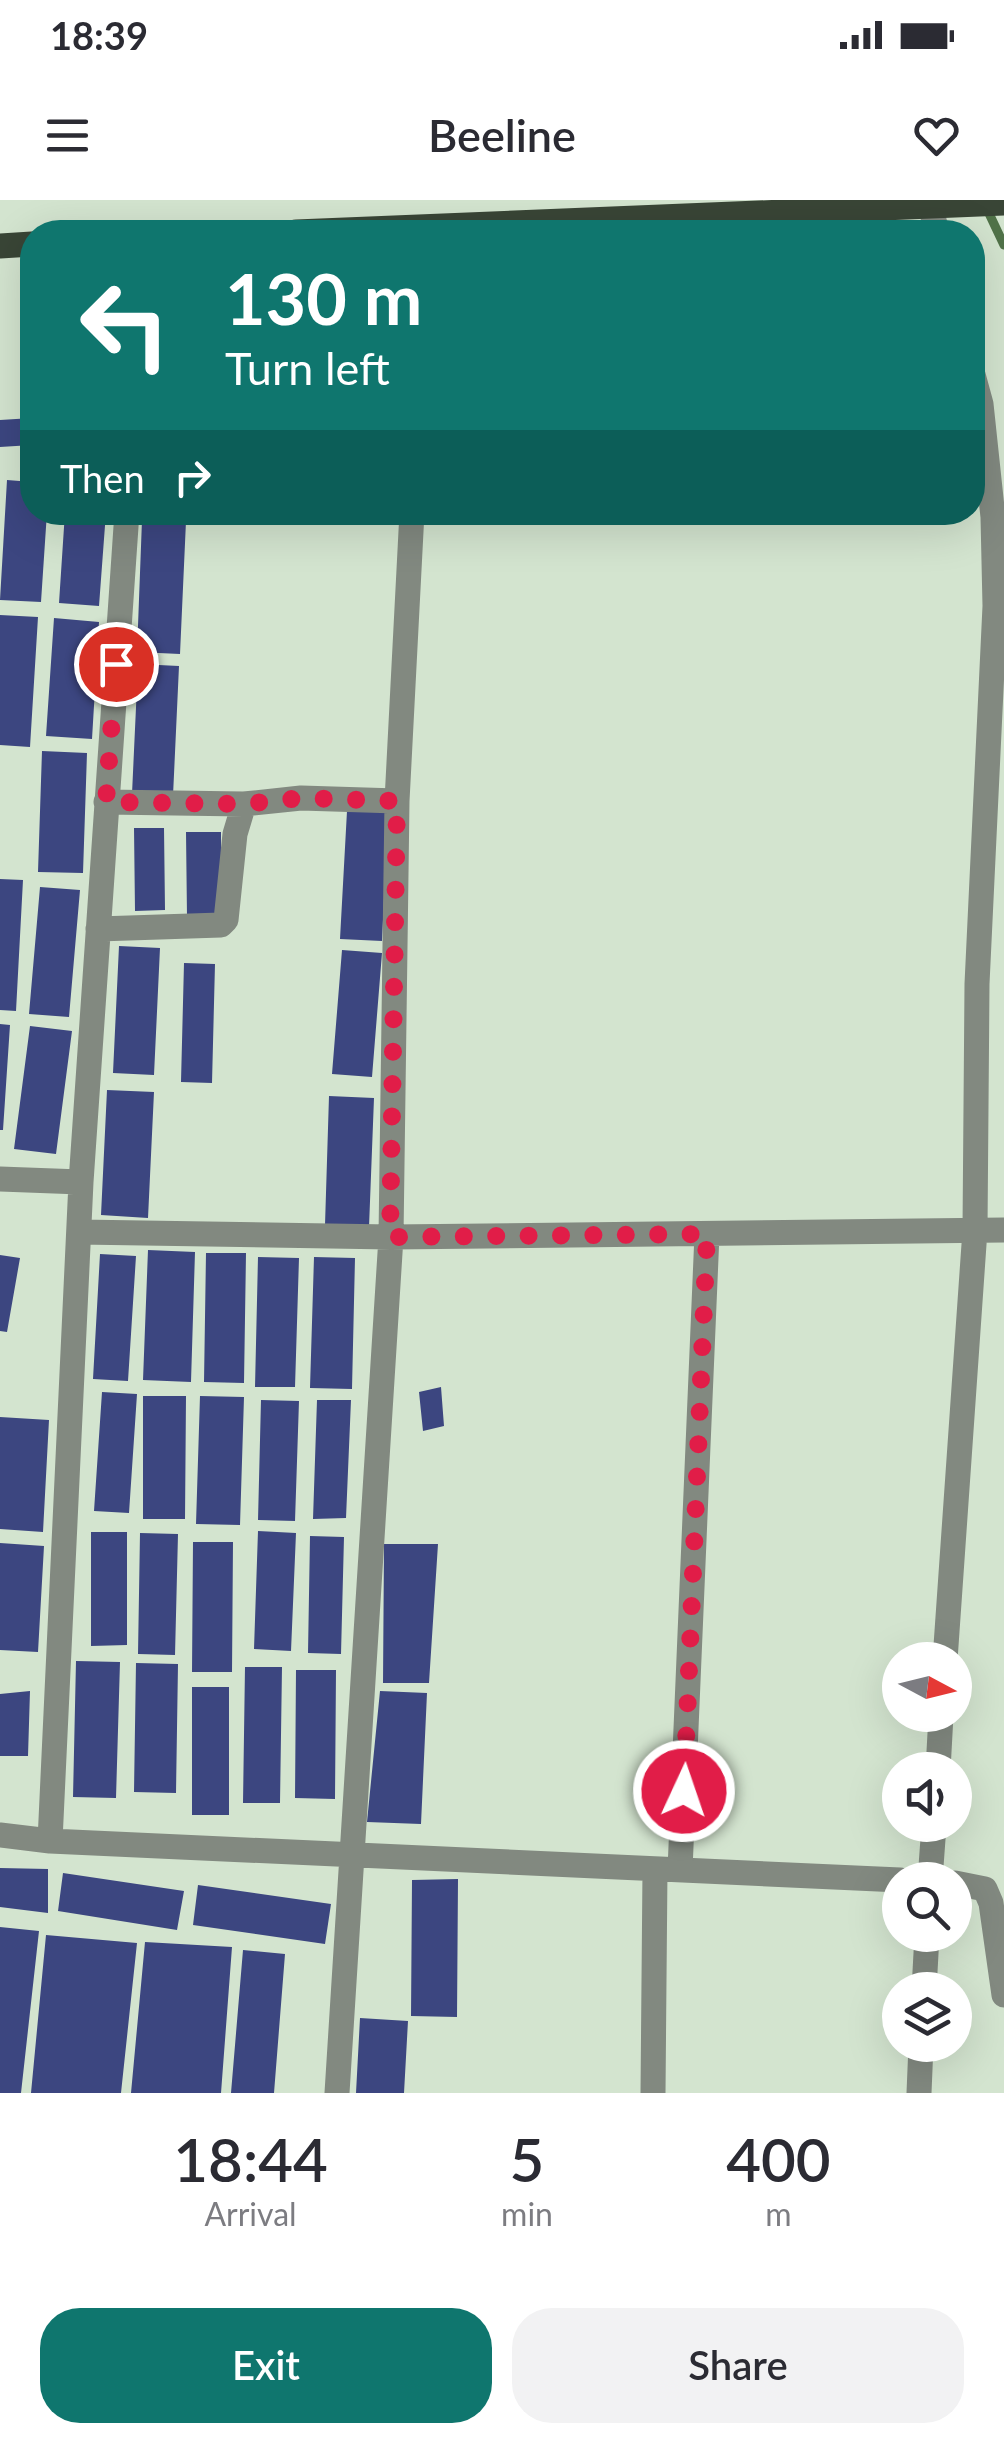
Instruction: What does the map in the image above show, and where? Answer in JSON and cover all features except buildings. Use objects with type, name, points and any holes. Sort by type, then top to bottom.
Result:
[{"type":"main road","points":[[629,220],[1004,202]]},
{"type":"street","points":[[930,205],[934,220]]},
{"type":"street","points":[[946,1642],[975,1230],[977,984],[995,606],[993,517],[985,442]]},
{"type":"street","points":[[50,1840],[79,1232],[126,525]]},
{"type":"street","points":[[337,2093],[390,1237],[397,801],[411,525]]},
{"type":"street","points":[[106,802],[244,804],[301,798],[397,801]]},
{"type":"street","points":[[98,928],[221,925],[226,920],[235,834],[244,804]]},
{"type":"street","points":[[0,1178],[82,1182]]},
{"type":"street","points":[[79,1232],[390,1237],[1004,1230]]},
{"type":"street","points":[[653,2093],[707,1234]]},
{"type":"street","points":[[0,1835],[882,1879]]},
{"type":"street","points":[[972,1886],[985,1888],[990,1903],[1004,1995]]},
{"type":"street","points":[[919,2093],[920,2062]]},
{"type":"waterway","points":[[986,207],[1004,245]]},
{"type":"route","points":[[116,664],[106,802],[244,804],[286,798],[397,801],[390,1237],[707,1234],[684,1791]]}]
